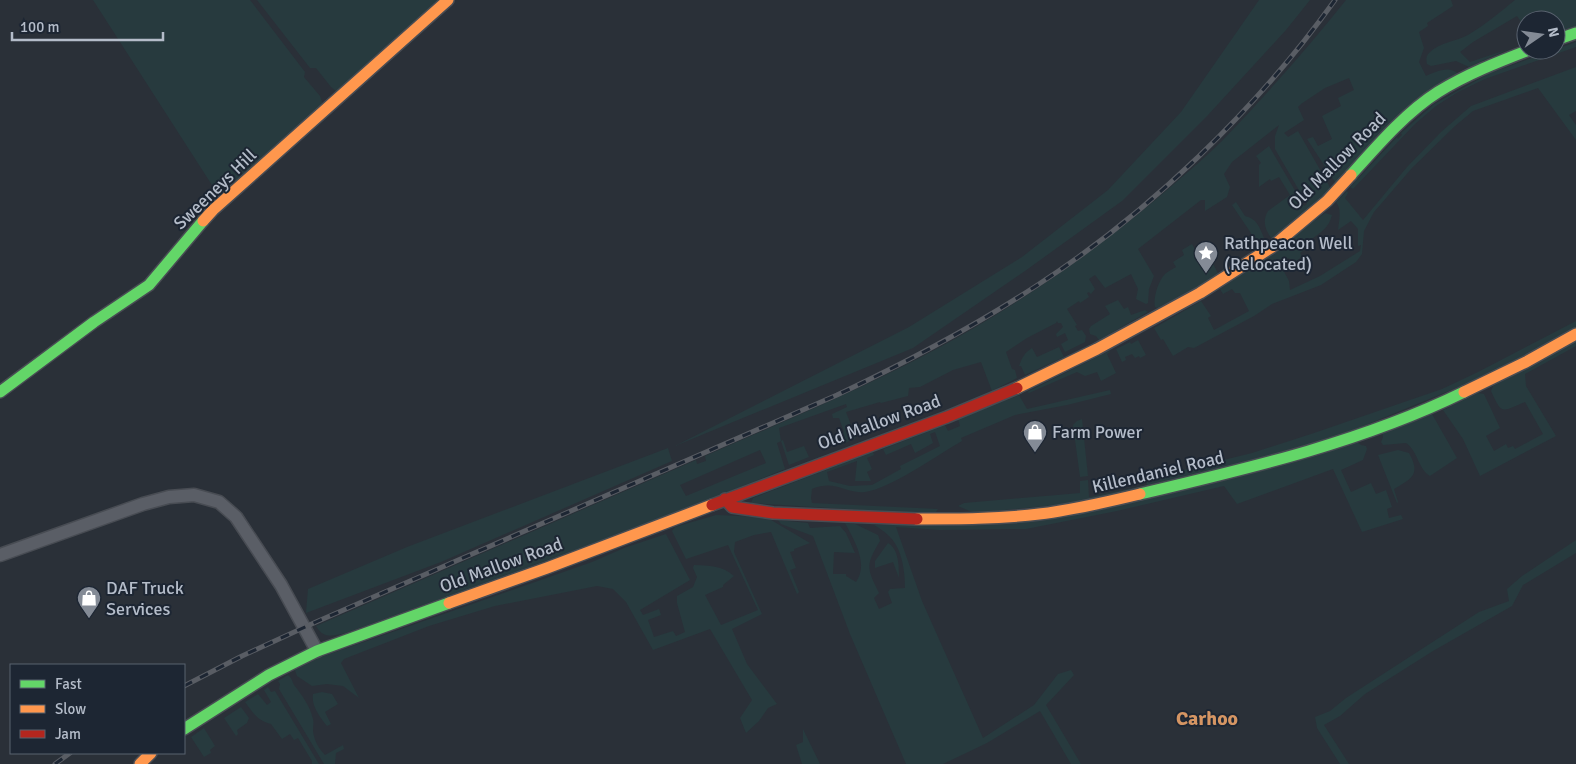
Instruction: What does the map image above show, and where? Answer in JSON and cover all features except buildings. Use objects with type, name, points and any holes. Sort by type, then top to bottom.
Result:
[{"type":"street","name":"Sweeneys Hill","points":[[0,392],[94,322],[149,285],[213,210],[448,0]]},
{"type":"street","name":"Old Mallow Road","points":[[185,728],[269,675],[317,650],[547,568],[982,402],[1050,372],[1156,318],[1200,293],[1281,240],[1327,201],[1397,125],[1436,93],[1478,70],[1516,55]]},
{"type":"street","name":"Killendaniel Road","points":[[725,499],[732,508],[773,513],[916,519],[1019,516],[1100,504],[1244,470],[1370,431],[1456,396],[1526,362],[1576,334]]},
{"type":"street","points":[[0,556],[143,504],[169,497],[194,495],[219,502],[242,524],[281,585],[317,650]]},
{"type":"street","points":[[140,764],[150,754]]},
{"type":"green space","points":[[93,0],[250,0],[305,72],[304,77],[320,96],[323,105],[219,196]]},
{"type":"green space","points":[[257,0],[439,0],[337,92],[316,68],[310,68]]},
{"type":"green space","points":[[1259,0],[1310,0],[1286,30],[1208,115],[1122,201],[913,348],[675,446],[909,327],[1022,257],[1108,190],[1181,112]]},
{"type":"green space","points":[[1346,0],[1451,0],[1453,6],[1427,23],[1428,26],[1419,32],[1424,48],[1419,62],[1426,76],[1438,71],[1447,70],[1458,74],[1337,185],[1307,139],[1313,137],[1318,146],[1332,139],[1322,116],[1341,106],[1338,98],[1354,90],[1349,78],[1325,88],[1298,107],[1304,120],[1284,133],[1288,137],[1298,131],[1331,189],[1272,239],[1265,225],[1266,215],[1268,211],[1290,195],[1279,177],[1271,181],[1270,179],[1259,187],[1259,165],[1261,163],[1256,156],[1269,146],[1304,206],[1307,204],[1275,149],[1275,136],[1279,125],[1232,162],[1224,174],[1230,187],[1227,197],[1205,211],[1205,200],[1201,200],[1138,249],[1154,276],[1149,289],[1148,303],[1146,304],[1136,299],[1138,289],[1131,274],[1105,288],[1095,275],[1089,279],[1095,289],[1091,294],[1087,293],[1089,297],[1067,309],[1077,325],[1075,326],[1078,331],[1082,330],[1086,336],[1085,342],[1065,352],[1061,344],[1068,340],[1065,333],[1057,337],[1056,334],[1063,327],[1057,321],[1006,352],[1017,378],[992,391],[981,362],[953,370],[920,387],[909,388],[908,396],[846,412],[856,438],[840,445],[836,435],[844,432],[839,418],[833,418],[832,414],[847,407],[846,404],[779,428],[781,441],[777,443],[785,469],[659,520],[346,633],[329,636],[322,633],[316,626],[696,460],[697,464],[706,461],[705,456],[817,407],[960,336],[1024,297],[1086,254],[1116,232],[1192,168],[1222,141],[1254,107]],"holes":[[[760,450],[766,463],[686,496],[680,485]]]},
{"type":"green space","points":[[1515,0],[1576,0],[1576,29],[1566,32],[1566,10],[1516,10],[1516,17],[1473,42],[1460,52],[1470,62],[1509,49],[1469,67],[1456,61],[1431,66],[1427,64],[1427,55],[1433,49],[1468,35]]},
{"type":"green space","points":[[1576,42],[1576,47],[1566,51],[1566,46]]},
{"type":"green space","points":[[1526,60],[1539,60],[1485,79],[1458,92],[1436,106],[1415,124],[1353,189],[1350,187],[1397,137],[1398,139],[1402,135],[1401,133],[1434,104],[1490,73]]},
{"type":"green space","points":[[1576,67],[1576,111],[1569,115],[1576,125],[1576,140],[1538,88],[1473,111],[1412,168],[1374,212],[1364,231],[1362,254],[1356,262],[1321,285],[1272,304],[1254,316],[1194,348],[1188,347],[1173,356],[1163,339],[1161,340],[1154,328],[1201,301],[1211,316],[1208,318],[1214,330],[1249,311],[1240,293],[1235,293],[1232,289],[1223,294],[1220,289],[1325,213],[1332,215],[1329,223],[1324,230],[1310,240],[1312,244],[1300,253],[1302,256],[1296,262],[1288,258],[1280,264],[1289,281],[1290,290],[1320,276],[1360,251],[1361,245],[1358,246],[1358,229],[1351,221],[1338,230],[1340,212],[1336,202],[1347,191],[1348,193],[1345,198],[1363,220],[1407,167],[1441,132],[1471,106]]},
{"type":"green space","points":[[1236,202],[1245,216],[1257,224],[1264,238],[1257,242],[1232,205]]},
{"type":"green space","points":[[1192,244],[1196,251],[1204,247],[1219,275],[1158,308],[1155,307],[1155,294],[1162,277],[1176,267],[1173,262],[1184,255],[1182,250]]},
{"type":"green space","points":[[1118,300],[1124,309],[1128,307],[1131,315],[1145,310],[1148,312],[1099,340],[1096,336],[1090,334],[1089,329],[1110,314],[1105,306]]},
{"type":"green space","points":[[1576,321],[1576,330],[1505,368],[1322,443],[1088,502],[974,513],[958,506],[964,503],[1080,493],[1080,481],[1088,480],[1089,497],[1147,485],[1146,479],[1252,453],[1442,389]]},
{"type":"green space","points":[[1138,340],[1146,355],[1135,358],[1132,354],[1125,357],[1126,360],[1122,362],[1116,349]]},
{"type":"green space","points":[[1576,340],[1576,346],[1525,374],[1526,386],[1556,436],[1480,476],[1463,439],[1443,410],[1478,393],[1484,394],[1500,428],[1486,436],[1494,451],[1506,444],[1508,448],[1513,446],[1515,449],[1543,434],[1525,402],[1507,409],[1500,408],[1491,391],[1493,386]]},
{"type":"green space","points":[[1059,347],[1064,357],[1025,375],[1021,366],[1019,366],[1024,356],[1032,348],[1037,357]]},
{"type":"green space","points":[[1109,351],[1107,354],[1116,373],[1101,381],[1097,372],[1085,376],[1077,372],[1029,393],[1027,392]]},
{"type":"green space","points":[[1110,390],[1111,394],[1015,415],[961,438],[962,441],[914,470],[887,485],[875,489],[858,492],[834,486],[820,486],[812,489],[812,503],[938,509],[936,512],[926,514],[751,503],[753,498],[873,452],[874,455],[867,458],[872,469],[867,472],[871,481],[855,481],[857,461],[827,472],[829,481],[850,486],[872,485],[901,469],[900,466],[940,446],[935,432],[930,434],[933,443],[915,453],[911,444],[886,455],[883,449],[945,425],[948,431],[960,426],[958,419],[1019,395],[1027,409]]},
{"type":"green space","points":[[1432,414],[1457,458],[1430,476],[1423,469],[1410,446],[1406,443],[1383,445],[1381,442],[1382,432]]},
{"type":"green space","points":[[1082,419],[1088,476],[1080,477],[1073,425]]},
{"type":"green space","points":[[783,440],[787,452],[804,446],[809,457],[789,465],[781,441]]},
{"type":"green space","points":[[1357,442],[1366,446],[1367,449],[1363,460],[1341,470],[1351,492],[1371,483],[1376,494],[1386,490],[1392,507],[1387,509],[1389,518],[1401,515],[1403,519],[1362,532],[1333,469],[1237,504],[1224,486],[1117,511],[1026,529],[940,530],[896,527],[922,601],[983,738],[1034,705],[1058,674],[1071,670],[1074,675],[1046,705],[1081,764],[1071,764],[1040,711],[987,743],[943,764],[906,764],[850,634],[813,536],[781,524],[778,520],[808,523],[810,528],[840,526],[846,533],[855,553],[834,552],[833,574],[846,574],[846,576],[856,582],[860,575],[861,560],[856,544],[845,523],[855,524],[878,535],[880,541],[872,556],[869,567],[879,593],[874,598],[879,609],[892,603],[888,592],[890,589],[905,588],[905,581],[902,560],[897,546],[893,540],[874,525],[1025,521]]},
{"type":"green space","points":[[668,448],[672,461],[441,562],[306,613],[308,589],[407,547]]},
{"type":"green space","points":[[1398,450],[1409,453],[1413,460],[1414,471],[1410,479],[1394,489],[1397,503],[1378,455]]},
{"type":"green space","points":[[716,515],[766,517],[810,543],[790,552],[796,568],[790,570],[799,592],[797,594],[771,532],[754,535],[735,542],[734,552],[762,614],[732,629],[747,664],[777,704],[768,708],[759,721],[746,733],[740,718],[752,700],[710,629],[653,650],[626,602],[613,589],[597,586],[495,606],[429,626],[344,659],[341,663],[359,698],[343,686],[327,684],[312,686],[297,676],[295,670],[321,657],[592,562],[624,548],[666,534],[690,580],[640,610],[643,615],[659,609],[661,615],[648,620],[654,637],[673,631],[676,636],[685,632],[677,603],[677,596],[693,587],[697,577],[693,568],[694,565],[720,568],[734,576],[723,587],[705,595],[721,625],[758,610],[728,545],[686,559],[672,531],[675,527]]},
{"type":"green space","points":[[1576,540],[1576,553],[1523,585],[1512,606],[1433,651],[1365,694],[1340,716],[1324,725],[1349,764],[1340,764],[1317,728],[1315,717],[1330,711],[1346,698],[1479,612],[1509,601],[1507,589],[1522,576]]},
{"type":"green space","points":[[888,543],[896,554],[899,578],[893,562],[875,568],[875,561]]},
{"type":"green space","points":[[288,675],[310,710],[313,720],[313,731],[321,750],[325,755],[343,745],[344,749],[336,753],[335,764],[324,764],[279,689],[280,684],[278,681]]},
{"type":"green space","points":[[268,687],[271,692],[275,691],[319,764],[312,764],[298,738],[294,740],[290,734],[282,739],[271,724],[259,719],[245,702],[258,694],[267,705],[271,702],[264,690]]},
{"type":"green space","points":[[322,692],[332,694],[338,704],[325,712],[331,724],[327,726],[313,703],[313,694]]},
{"type":"green space","points":[[241,707],[249,718],[247,723],[237,730],[238,734],[236,736],[224,718]]},
{"type":"green space","points":[[204,728],[215,746],[210,750],[211,753],[204,757],[191,737]]},
{"type":"green space","points":[[803,729],[820,764],[802,764],[796,745],[803,742]]},
{"type":"railway","points":[[185,685],[242,656],[316,622],[837,395],[963,331],[1036,286],[1078,257],[1159,192],[1198,157],[1271,81],[1335,0]]},
{"type":"railway","points":[[55,764],[69,754]]},
{"type":"traffic: fast","points":[[1566,36],[1576,33]]},
{"type":"traffic: fast","points":[[1351,175],[1392,130],[1426,100],[1471,74],[1516,55]]},
{"type":"traffic: fast","points":[[0,392],[94,322],[149,285],[203,221]]},
{"type":"traffic: fast","points":[[1140,494],[1305,452],[1386,425],[1464,392]]},
{"type":"traffic: fast","points":[[185,728],[269,675],[317,651],[449,603]]},
{"type":"traffic: slow","points":[[203,221],[448,0]]},
{"type":"traffic: slow","points":[[1017,388],[1097,349],[1200,293],[1272,247],[1327,201],[1351,175]]},
{"type":"traffic: slow","points":[[1464,392],[1526,362],[1576,334]]},
{"type":"traffic: slow","points":[[917,519],[1024,516],[1077,508],[1140,494]]},
{"type":"traffic: slow","points":[[449,603],[712,505]]},
{"type":"traffic: slow","points":[[140,764],[150,754]]},
{"type":"traffic: jam","points":[[712,505],[947,417],[1017,388]]},
{"type":"traffic: jam","points":[[725,499],[732,507],[773,513],[917,519]]},
{"type":"place","name":"Rathpeacon Well (Relocated)","points":[[1206,274]]},
{"type":"place","name":"Farm Power","points":[[1035,453]]},
{"type":"place","name":"DAF Truck Services","points":[[89,619]]},
{"type":"district","name":"Carhoo","points":[[1207,718]]}]
